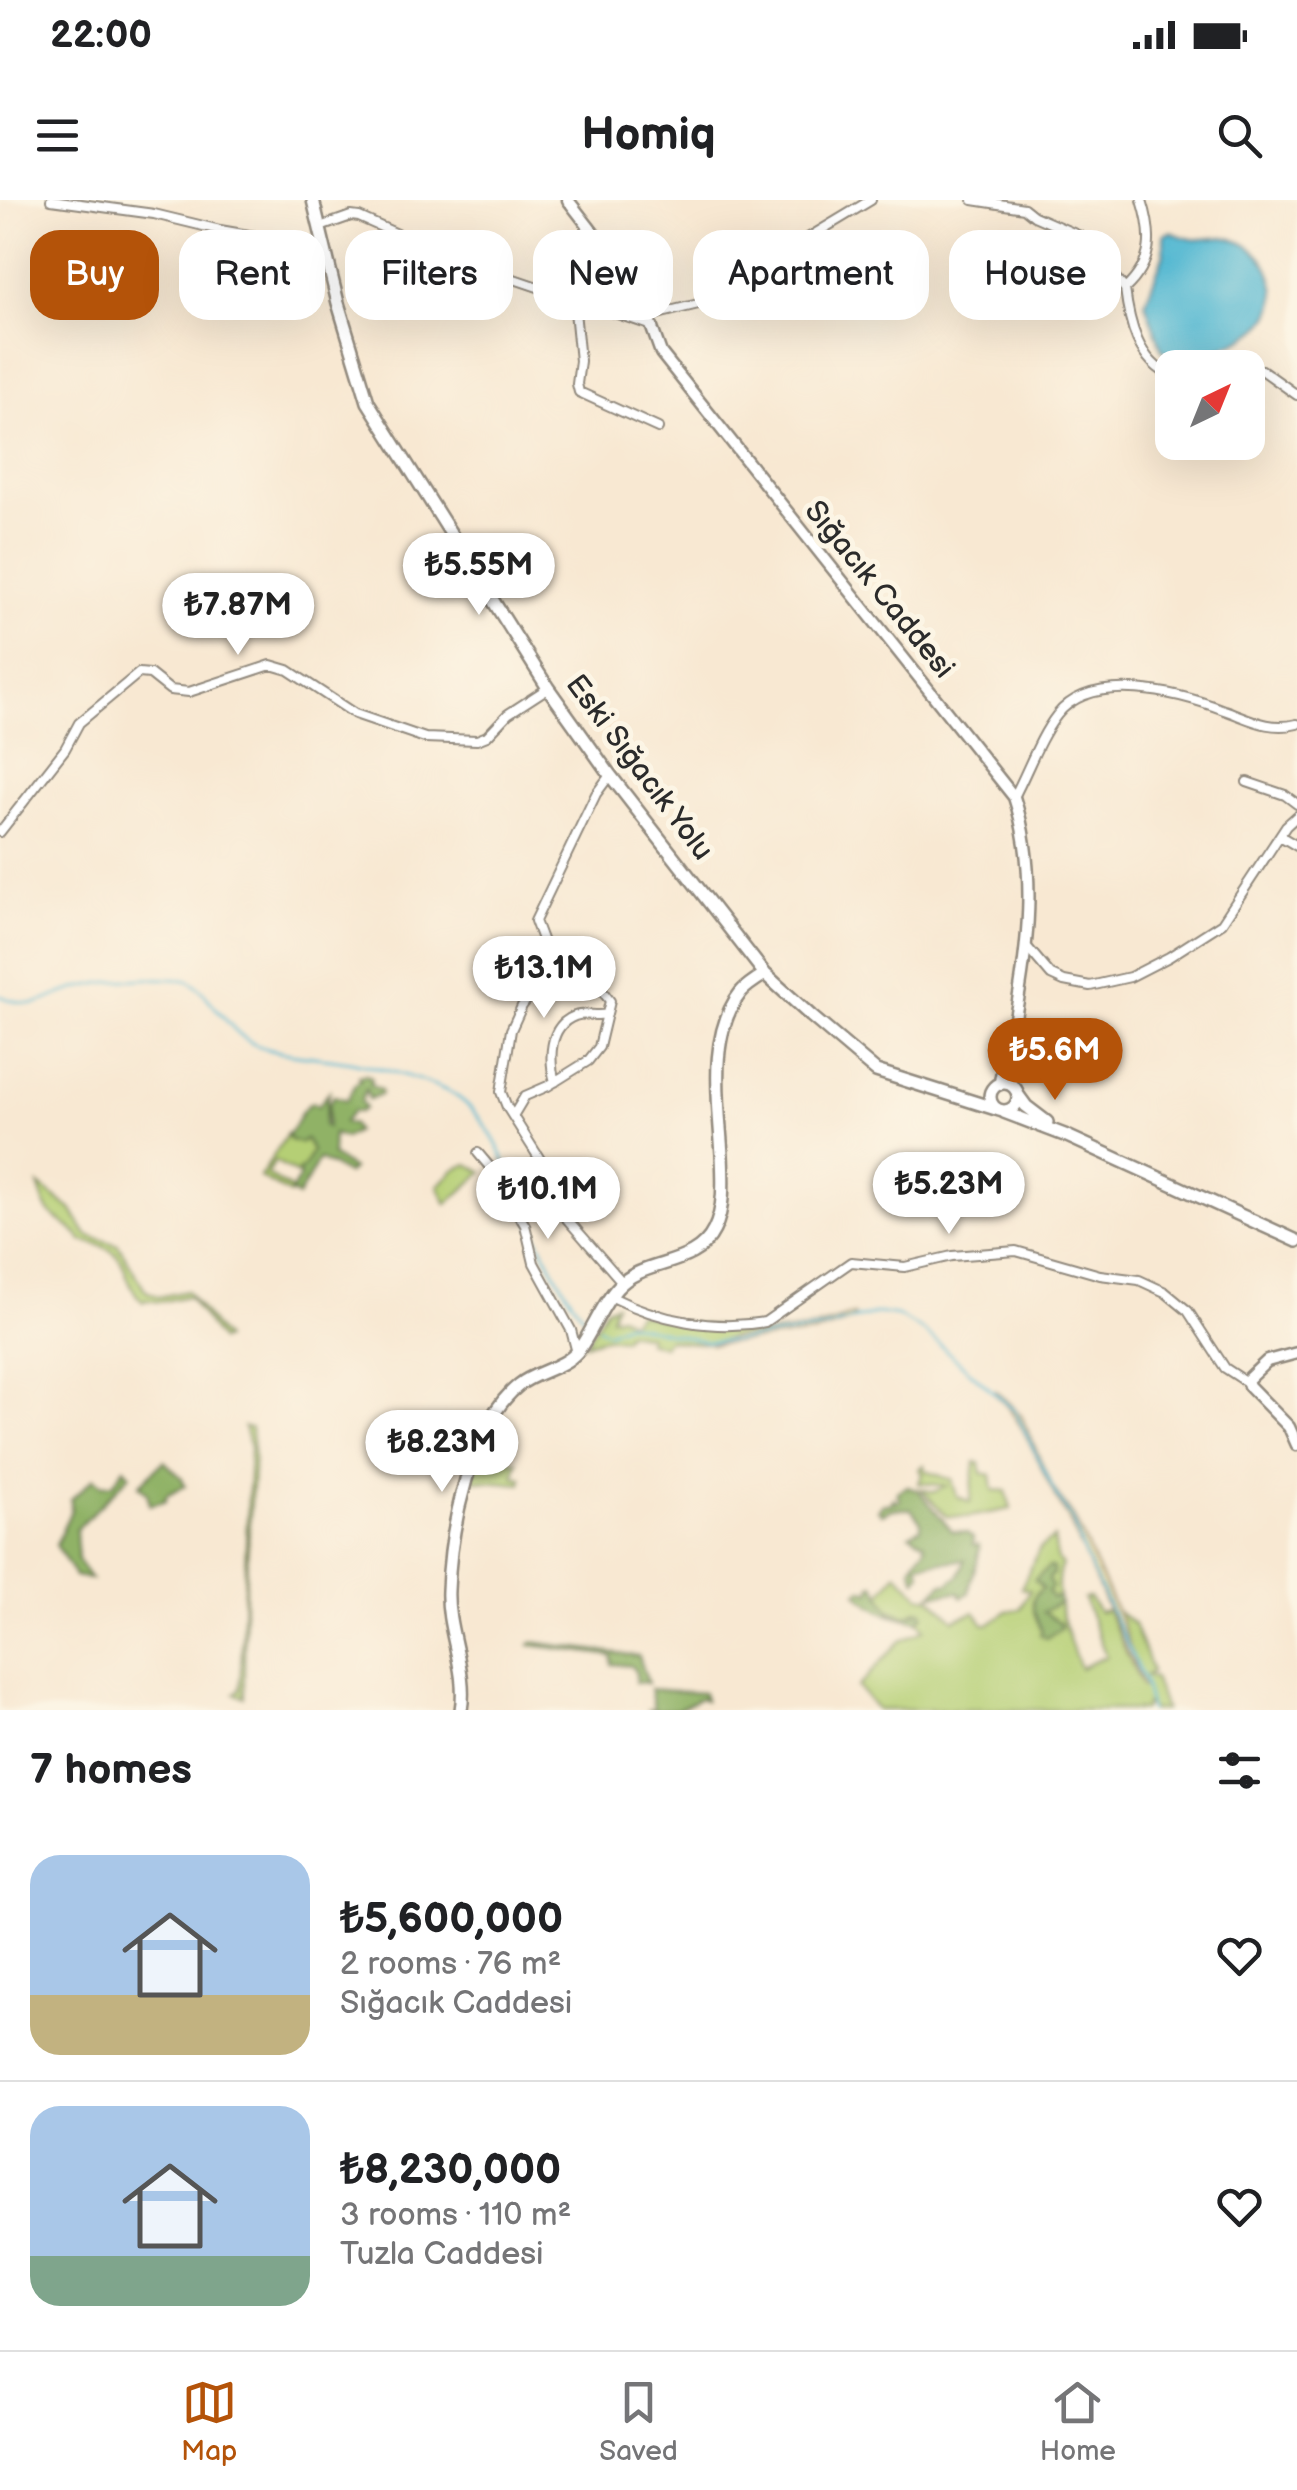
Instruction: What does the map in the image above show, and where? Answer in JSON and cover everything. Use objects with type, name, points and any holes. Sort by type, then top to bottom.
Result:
[{"type":"main road","name":"Eski Sığacık Yolu","points":[[313,200],[320,228]]},
{"type":"main road","name":"Eski Sığacık Yolu","points":[[325,248],[368,402],[548,688],[610,775],[766,974],[876,1071],[1068,1136]]},
{"type":"main road","points":[[461,1710],[463,1689],[447,1607],[449,1554],[478,1450],[511,1392],[532,1376],[562,1364],[580,1347],[623,1283],[694,1254],[716,1227],[723,1180],[720,1042],[728,1013],[743,990],[766,974]]},
{"type":"main road","points":[[996,1086],[990,1098],[1000,1110],[1013,1108],[1016,1091]]},
{"type":"main road","points":[[970,1100],[996,1086],[1016,1091],[1036,1115],[1068,1136],[1297,1241]]},
{"type":"street","points":[[51,200],[154,214],[220,230]]},
{"type":"street","name":"Sığacık Caddesi","points":[[568,200],[639,292],[661,353],[1014,797],[1025,829],[1028,948],[1010,1049]]},
{"type":"street","points":[[644,320],[719,300],[773,259],[871,200]]},
{"type":"street","points":[[972,200],[1024,208],[1080,236],[1125,289],[1134,337],[1155,363]]},
{"type":"street","points":[[1125,289],[1137,278],[1150,252],[1152,241],[1142,200]]},
{"type":"street","points":[[320,228],[351,216],[359,217],[449,257],[533,286]]},
{"type":"street","points":[[576,320],[580,392],[658,428]]},
{"type":"street","points":[[1265,372],[1297,395]]},
{"type":"street","points":[[0,832],[65,749],[78,723],[138,673],[150,674],[170,690],[189,692],[271,665],[288,670],[355,714],[426,738],[477,740],[548,688]]},
{"type":"street","points":[[1014,797],[1057,715],[1071,702],[1108,690],[1132,688],[1192,698],[1266,727],[1278,729],[1297,724]]},
{"type":"street","points":[[552,966],[535,922],[596,794],[610,775]]},
{"type":"street","points":[[1247,782],[1285,795],[1297,804]]},
{"type":"street","points":[[1028,948],[1050,975],[1090,986],[1130,977],[1169,958],[1222,924],[1297,816]]},
{"type":"street","points":[[1280,836],[1297,846]]},
{"type":"street","points":[[513,1116],[524,1096],[588,1061],[600,1047],[610,1001],[585,973],[552,966]]},
{"type":"street","points":[[552,966],[522,1006],[510,1030],[501,1092],[558,1188],[567,1219],[623,1283]]},
{"type":"street","points":[[555,1082],[550,1062],[555,1037],[578,1014],[607,1014]]},
{"type":"street","points":[[996,1086],[1010,1049]]},
{"type":"street","points":[[1010,1049],[1010,1076],[1016,1091]]},
{"type":"street","points":[[478,1153],[525,1226],[534,1263],[580,1347]]},
{"type":"street","points":[[608,1302],[712,1325],[765,1322],[851,1262],[905,1267],[952,1256],[1016,1252],[1100,1275],[1139,1280],[1164,1292],[1188,1311],[1225,1368],[1248,1383],[1289,1427],[1297,1445]]},
{"type":"street","points":[[1248,1383],[1248,1376],[1267,1361],[1297,1353]]},
{"type":"green space","points":[[366,1075],[381,1094],[369,1099],[366,1090],[361,1101],[365,1108],[353,1111],[344,1122],[352,1124],[356,1131],[345,1138],[333,1134],[332,1155],[352,1169],[347,1174],[319,1159],[298,1197],[291,1192],[300,1176],[298,1171],[312,1151],[306,1139],[300,1143],[290,1140],[287,1134],[304,1109],[313,1102],[318,1106],[329,1092],[324,1125],[327,1127],[329,1104],[334,1096],[347,1100],[360,1081],[359,1076]]},
{"type":"green space","points":[[287,1134],[290,1140],[307,1139],[312,1151],[300,1176],[275,1161],[267,1174],[292,1190],[290,1194],[260,1177]]},
{"type":"green space","points":[[468,1164],[483,1172],[447,1204],[438,1186],[455,1169]]},
{"type":"green space","points":[[39,1185],[71,1209],[87,1235],[118,1245],[146,1291],[159,1297],[187,1291],[224,1339],[220,1341],[188,1296],[143,1302],[119,1258],[100,1245],[82,1241],[51,1213]]},
{"type":"green space","points":[[615,1304],[611,1317],[620,1315],[630,1322],[638,1313],[699,1325],[762,1328],[764,1334],[705,1343],[668,1339],[663,1346],[647,1341],[649,1336],[628,1332],[623,1339],[606,1337],[585,1344],[606,1308]]},
{"type":"green space","points":[[244,1427],[251,1428],[254,1458],[245,1591],[244,1697],[235,1694],[240,1689],[250,1448]]},
{"type":"green space","points":[[489,1432],[492,1433],[485,1455],[517,1462],[514,1476],[522,1478],[521,1484],[471,1480]]},
{"type":"green space","points":[[164,1461],[185,1486],[166,1495],[166,1500],[150,1505],[147,1493],[139,1485]]},
{"type":"green space","points":[[975,1462],[980,1463],[982,1473],[991,1475],[993,1490],[1006,1491],[1011,1509],[968,1517],[946,1516],[921,1489],[934,1492],[946,1486],[919,1483],[923,1474],[920,1469],[924,1465],[926,1471],[952,1480],[957,1496],[970,1502]]},
{"type":"green space","points":[[124,1468],[130,1475],[76,1530],[78,1561],[91,1579],[75,1576],[56,1545],[71,1510],[71,1499],[94,1478],[102,1485],[113,1484]]},
{"type":"green space","points":[[908,1486],[918,1490],[952,1531],[967,1533],[973,1538],[973,1545],[979,1545],[969,1593],[962,1597],[959,1592],[931,1595],[943,1583],[959,1576],[965,1560],[918,1564],[921,1573],[916,1580],[911,1567],[925,1548],[910,1534],[921,1528],[921,1522],[911,1509],[893,1509],[882,1514],[878,1510],[894,1498],[895,1502],[900,1500],[897,1492]]},
{"type":"green space","points":[[1054,1538],[1057,1559],[1062,1565],[1059,1602],[1080,1668],[1106,1656],[1084,1599],[1089,1597],[1099,1612],[1107,1610],[1142,1686],[1114,1609],[1134,1624],[1152,1671],[1146,1676],[1154,1678],[1165,1710],[1152,1710],[1146,1704],[1144,1710],[877,1710],[858,1687],[899,1642],[925,1629],[918,1621],[924,1614],[917,1610],[901,1615],[885,1603],[881,1593],[897,1573],[920,1596],[931,1598],[954,1620],[975,1612],[984,1624],[990,1624],[1007,1611],[1020,1609],[1030,1590],[1021,1588],[1040,1548]]},
{"type":"green space","points":[[1049,1567],[1053,1574],[1048,1591],[1052,1598],[1059,1597],[1060,1602],[1043,1612],[1061,1624],[1046,1638],[1040,1634],[1033,1603],[1043,1588],[1034,1580]]},
{"type":"green space","points":[[875,1584],[890,1612],[907,1616],[922,1610],[924,1614],[918,1621],[877,1609],[857,1593],[862,1589],[870,1592]]},
{"type":"green space","points":[[532,1642],[639,1656],[648,1683],[635,1682],[636,1673],[631,1666],[612,1664],[612,1656],[530,1645]]},
{"type":"green space","points":[[650,1689],[703,1693],[705,1700],[700,1698],[676,1710],[646,1710],[654,1709]]},
{"type":"sand","points":[[854,1315],[854,1320],[815,1333],[710,1345],[734,1337],[815,1328]]},
{"type":"sand","points":[[996,1391],[1021,1415],[1052,1487],[1073,1516],[1121,1621],[1143,1688],[1067,1516],[1049,1485],[1018,1421]]},
{"type":"water","points":[[1170,232],[1192,239],[1232,239],[1258,254],[1270,273],[1275,293],[1273,309],[1265,323],[1237,342],[1216,350],[1162,350],[1145,303],[1164,254],[1164,235]]},
{"type":"waterway","points":[[0,996],[34,1003],[103,983],[185,980],[200,989],[235,1030],[256,1045],[371,1066],[447,1091],[464,1102],[491,1135],[548,1259],[588,1322]]},
{"type":"waterway","points":[[599,1328],[607,1332],[627,1323],[707,1342],[733,1341],[820,1329],[878,1313],[898,1316],[925,1332],[1015,1411],[1073,1521],[1085,1556],[1144,1680],[1150,1710]]}]
